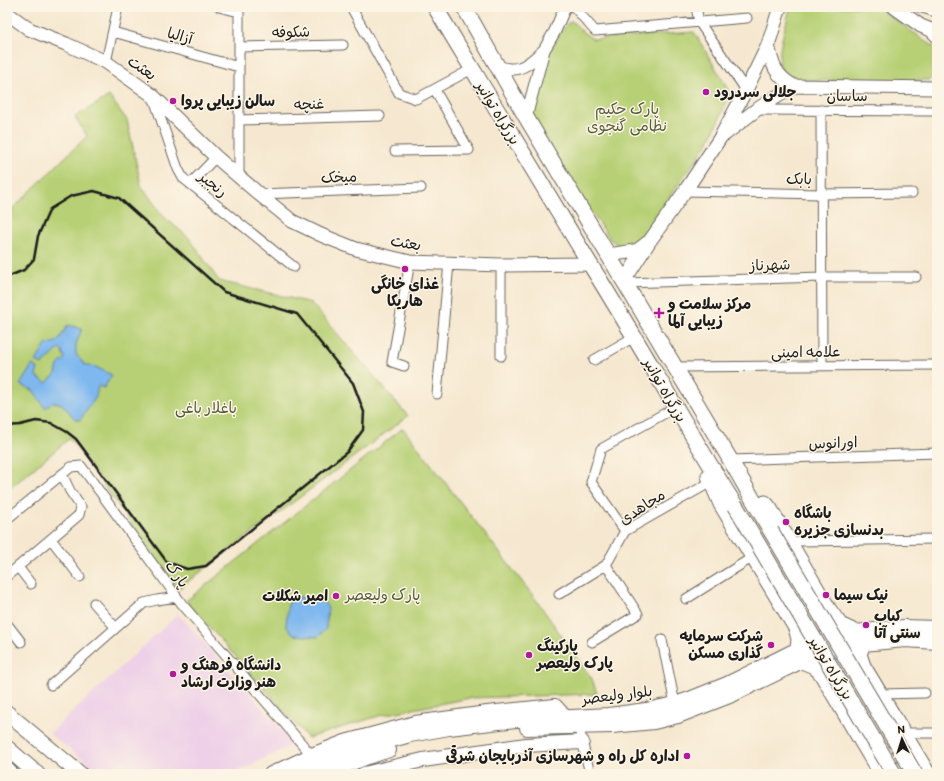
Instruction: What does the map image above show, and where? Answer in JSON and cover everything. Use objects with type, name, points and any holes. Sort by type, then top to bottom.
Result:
[{"type":"highway","name":"بزرگراه توانیر","points":[[435,7],[735,505],[894,774]]},
{"type":"highway","name":"بزرگراه توانیر","points":[[464,7],[526,117],[915,774]]},
{"type":"highway","points":[[702,452],[711,482],[721,504],[796,628],[800,639],[800,655],[821,673],[881,774]]},
{"type":"highway","points":[[732,463],[770,509],[840,625],[859,638],[859,654],[863,666],[928,774]]},
{"type":"highway","points":[[796,628],[807,630],[817,627],[825,620],[830,610]]},
{"type":"highway","points":[[828,685],[833,675],[841,668],[852,664],[863,666]]},
{"type":"highway","points":[[7,713],[80,774]]},
{"type":"highway","points":[[7,748],[37,774]]},
{"type":"highway","points":[[7,770],[11,774]]},
{"type":"main road","points":[[625,282],[649,242],[685,192],[720,138],[768,45],[780,7]]},
{"type":"main road","points":[[894,7],[921,26],[935,32]]},
{"type":"main road","name":"بعثت","points":[[7,13],[28,29],[106,62],[152,95],[216,157],[292,221],[321,235],[356,249],[410,262],[501,265],[590,264]]},
{"type":"main road","points":[[768,45],[772,62],[777,73],[794,86],[936,88]]},
{"type":"main road","points":[[720,138],[756,110],[794,86]]},
{"type":"main road","points":[[608,254],[638,250],[649,242]]},
{"type":"main road","name":"بلوار ولیعصر","points":[[859,638],[904,627],[937,628]]},
{"type":"main road","name":"بلوار ولیعصر","points":[[318,764],[368,757],[412,743],[452,736],[517,728],[579,728],[654,722],[678,716],[732,696],[800,655],[823,639],[859,638],[937,642]]},
{"type":"main road","name":"بلوار ولیعصر","points":[[293,774],[364,748],[410,735],[449,728],[516,720],[608,715],[646,710],[675,704],[800,655]]},
{"type":"main road","points":[[364,774],[423,760],[526,745],[582,742]]},
{"type":"main road","points":[[271,774],[318,764]]},
{"type":"street","points":[[106,62],[118,7]]},
{"type":"street","points":[[219,7],[239,10],[239,177]]},
{"type":"street","points":[[351,7],[399,93],[416,99],[472,69]]},
{"type":"street","points":[[526,117],[544,50],[555,31],[565,7]]},
{"type":"street","points":[[574,7],[595,31],[747,18]]},
{"type":"street","points":[[696,7],[699,22],[746,90]]},
{"type":"street","points":[[919,7],[937,11]]},
{"type":"street","name":"آزالیا","points":[[112,32],[239,67]]},
{"type":"street","name":"شکوفه","points":[[240,47],[343,45]]},
{"type":"street","points":[[497,66],[509,69],[518,68],[528,64],[544,50]]},
{"type":"street","points":[[395,152],[469,150],[435,90]]},
{"type":"street","name":"رنجبر","points":[[152,95],[183,178],[294,267]]},
{"type":"street","name":"ساسان","points":[[756,110],[937,110]]},
{"type":"street","points":[[821,110],[822,365]]},
{"type":"street","name":"غنچه","points":[[239,120],[380,116]]},
{"type":"street","points":[[190,184],[216,157]]},
{"type":"street","name":"میخک","points":[[259,194],[421,188]]},
{"type":"street","name":"بابک","points":[[685,192],[821,194],[912,193]]},
{"type":"street","points":[[404,366],[392,362],[410,262]]},
{"type":"street","points":[[437,394],[449,263]]},
{"type":"street","points":[[501,265],[501,356]]},
{"type":"street","name":"شهرناز","points":[[625,282],[822,277],[916,277]]},
{"type":"street","points":[[594,360],[634,337]]},
{"type":"street","name":"علامه امینی","points":[[675,367],[937,365]]},
{"type":"street","points":[[625,531],[591,482],[601,449],[676,407]]},
{"type":"street","name":"اورانوس","points":[[732,463],[937,453]]},
{"type":"street","name":"پارک","points":[[7,519],[71,467],[81,466],[177,597],[318,764]]},
{"type":"street","points":[[7,576],[79,515],[81,507],[70,491],[62,474]]},
{"type":"street","name":"مجاهدی","points":[[559,594],[606,565],[625,531],[711,482]]},
{"type":"street","points":[[51,539],[80,577]]},
{"type":"street","points":[[799,541],[937,539]]},
{"type":"street","points":[[686,599],[753,556]]},
{"type":"street","points":[[592,642],[638,614],[606,565]]},
{"type":"street","points":[[18,567],[31,584]]},
{"type":"street","points":[[51,685],[144,603],[177,597]]},
{"type":"street","points":[[94,603],[115,627]]},
{"type":"street","points":[[7,624],[21,642]]},
{"type":"street","points":[[662,640],[675,704]]},
{"type":"street","points":[[880,694],[925,693]]},
{"type":"street","points":[[579,728],[590,774]]},
{"type":"street","points":[[903,733],[937,733]]},
{"type":"shaded area","name":"دانشگاه فرهنگ و هنر وزارت ارشاد","points":[[178,614],[295,744],[232,774],[103,774],[49,734]]},
{"type":"green space","points":[[790,7],[879,7],[888,15],[936,48],[936,74],[929,80],[794,80],[783,73],[780,67],[779,59]]},
{"type":"green space","name":"پارک حکیم نظامی گنجوی","points":[[572,21],[584,33],[593,39],[694,32],[731,94],[708,143],[637,242],[623,248],[611,240],[576,191],[532,114],[541,61],[567,24]]},
{"type":"green space","name":"باغلار باغی","points":[[109,96],[127,120],[141,185],[162,215],[189,238],[219,281],[311,303],[408,416],[178,589],[70,438],[7,491],[7,214],[87,136],[75,117]]},
{"type":"green space","name":"پارک ولیعصر","points":[[403,428],[537,601],[592,679],[597,694],[470,698],[382,715],[308,738],[186,601]]},
{"type":"water","points":[[68,325],[82,329],[76,344],[76,354],[85,365],[96,367],[112,375],[104,388],[98,386],[96,397],[80,420],[75,419],[62,404],[53,402],[45,408],[33,390],[20,385],[32,365],[38,368],[36,376],[46,383],[56,374],[58,365],[65,358],[60,348],[42,365],[36,361],[46,345],[58,341]]},
{"type":"water","points":[[298,597],[322,599],[328,608],[326,629],[318,637],[294,635],[286,626],[288,604]]},
{"type":"railway","points":[[7,277],[24,270],[34,259],[38,236],[50,209],[71,196],[94,191],[119,198],[224,292],[297,314],[353,383],[364,412],[363,430],[347,452],[206,566],[187,569],[167,562],[76,439],[51,423],[36,421],[20,425],[7,426]]},
{"type":"place","name":"جلالی سردرود","points":[[706,92]]},
{"type":"place","name":"سالن زيبايى پروا","points":[[173,101]]},
{"type":"place","name":"غذای خانگی هاریکا","points":[[405,269]]},
{"type":"place","name":"مرکز سلامت و زیبایی آلما","points":[[659,313]]},
{"type":"place","name":"باشگاه بدنسازی جزیره","points":[[786,522]]},
{"type":"place","name":"نیک سیما","points":[[826,595]]},
{"type":"place","name":"امیر شکلات","points":[[336,596]]},
{"type":"place","name":"کباب سنتی آتا","points":[[866,625]]},
{"type":"place","name":"شرکت سرمایه گذاری مسکن","points":[[771,645]]},
{"type":"place","name":"پارکینگ پارک ولیعصر","points":[[529,655]]},
{"type":"place","name":"دانشگاه فرهنگ و هنر وزارت ارشاد","points":[[173,674]]},
{"type":"place","name":"اداره کل راه و شهرسازی آذربایجان شرقی","points":[[687,756]]}]
